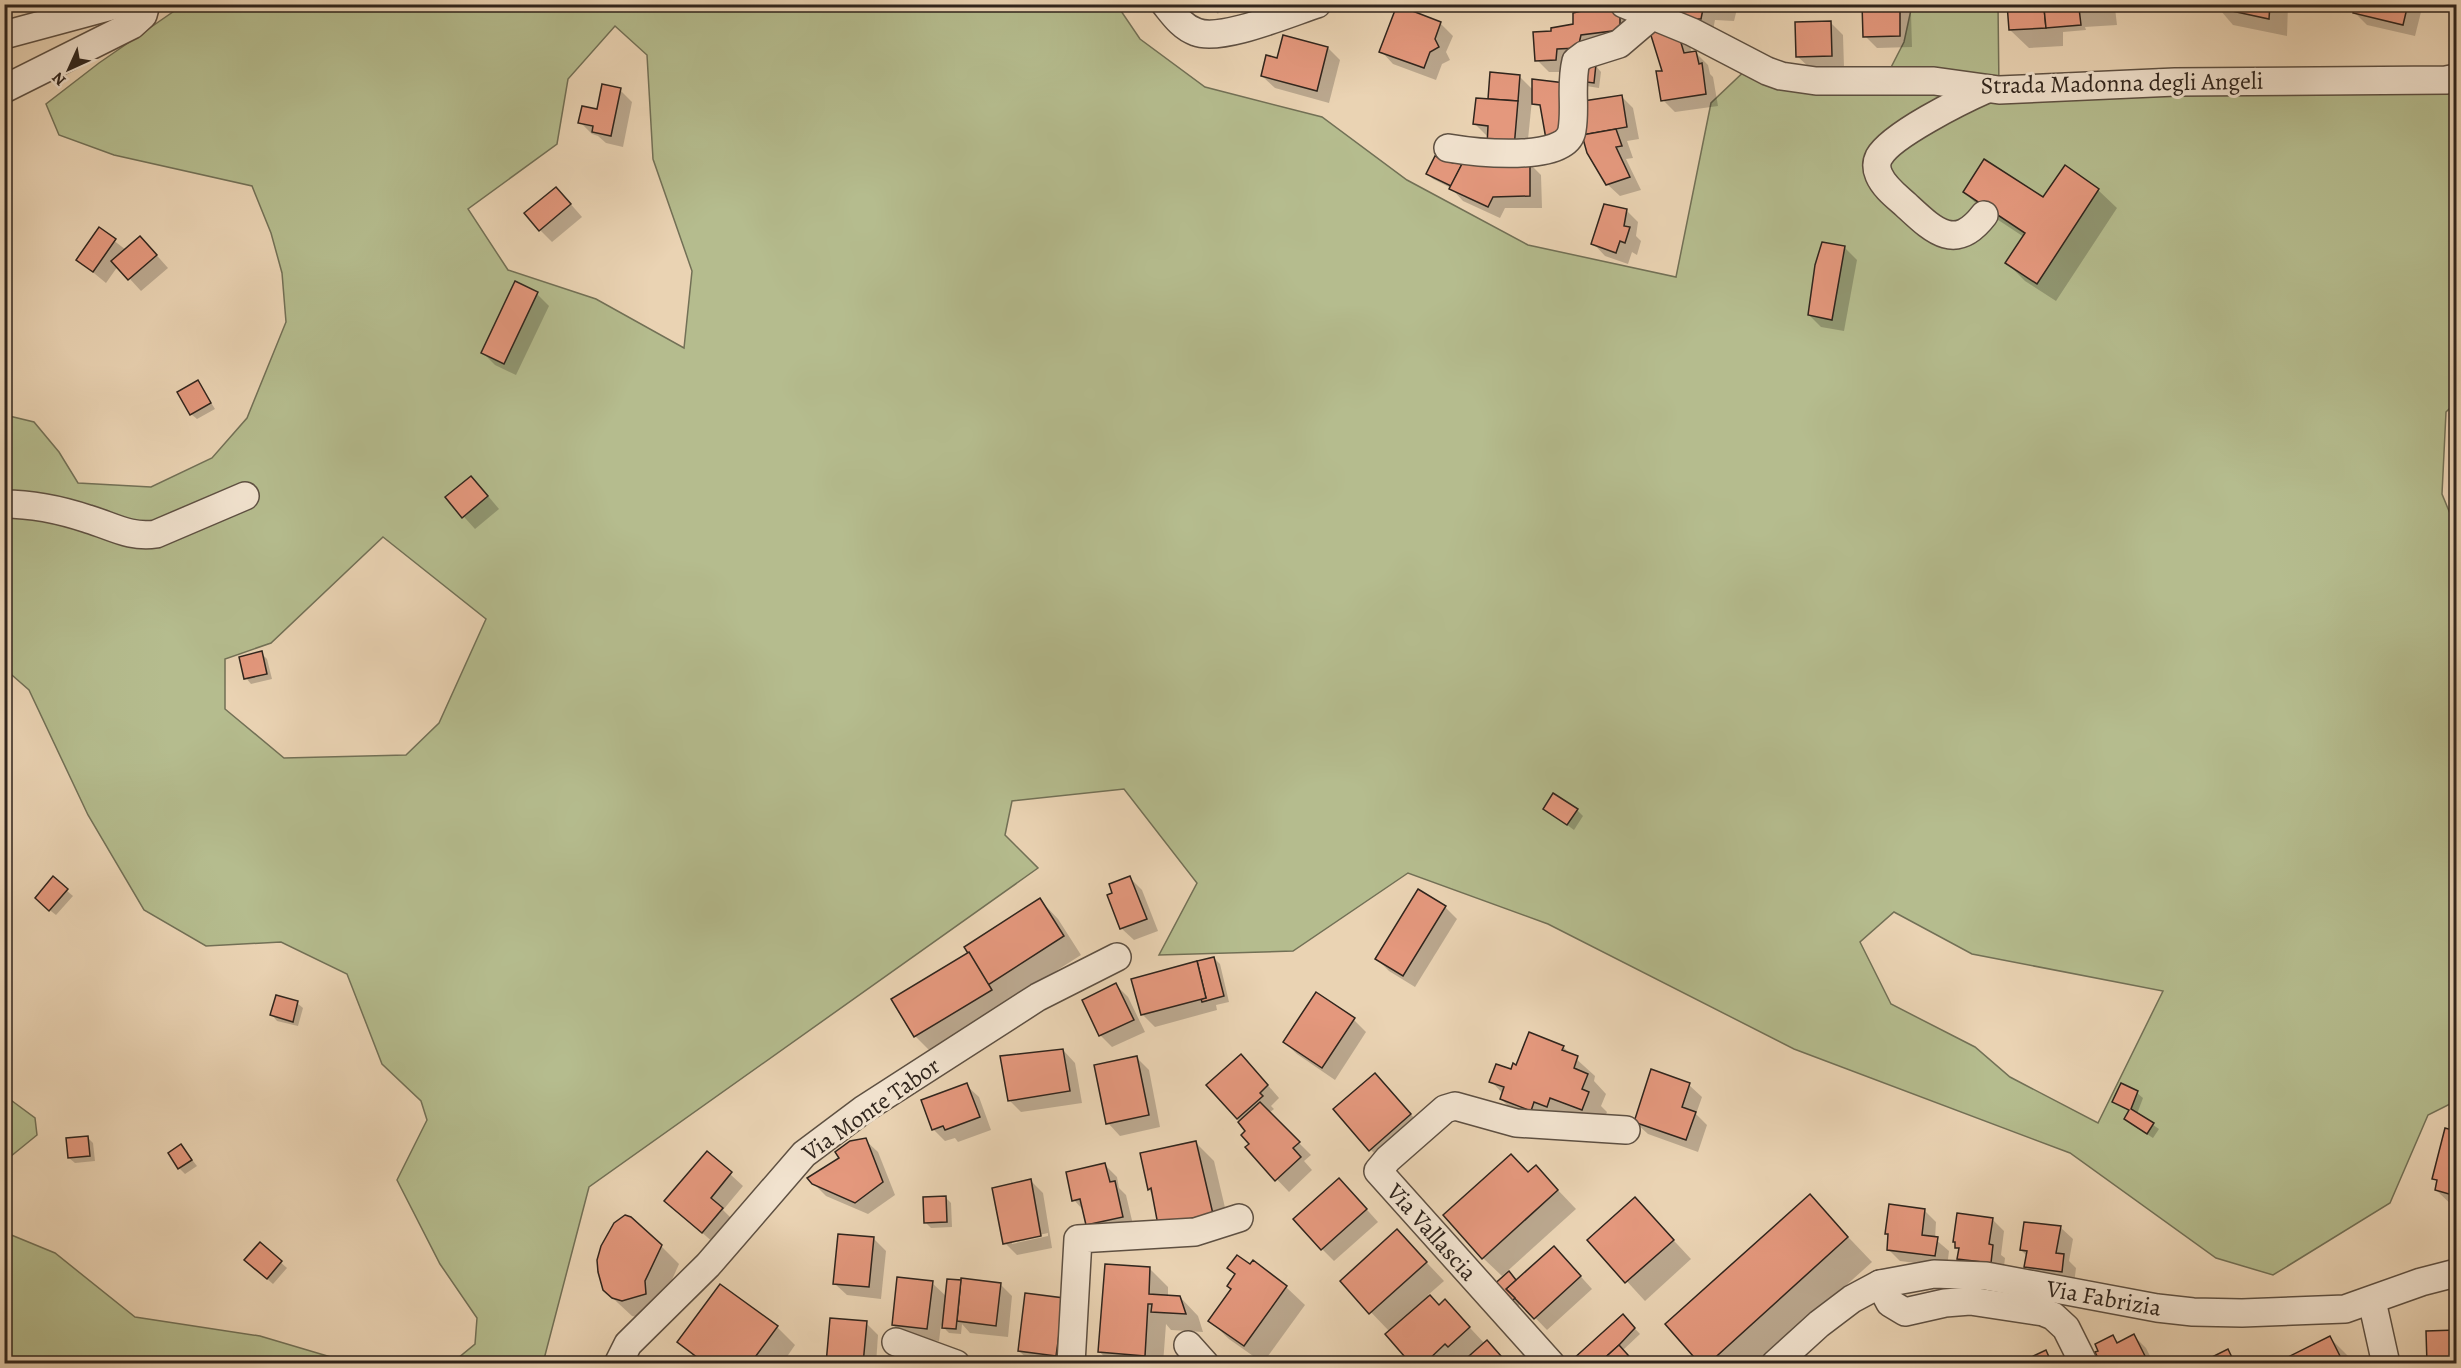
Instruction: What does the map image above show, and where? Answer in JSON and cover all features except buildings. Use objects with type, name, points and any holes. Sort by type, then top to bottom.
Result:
[{"type":"street","points":[[4,35],[119,4]]},
{"type":"street","points":[[4,89],[132,25],[143,15],[146,4]]},
{"type":"street","points":[[1165,4],[1179,21],[1196,32],[1216,34],[1232,32],[1317,4]]},
{"type":"street","name":"Strada Madonna degli Angeli","points":[[1624,4],[1692,32],[1752,64],[1781,76],[1816,81],[1934,81],[1999,90],[2175,82],[2446,80],[2457,78]]},
{"type":"street","points":[[1448,148],[1485,154],[1526,153],[1551,149],[1568,140],[1572,132],[1576,61],[1584,55],[1619,44],[1653,15]]},
{"type":"street","points":[[1984,215],[1970,230],[1952,236],[1942,234],[1924,222],[1886,186],[1877,172],[1876,164],[1891,143],[1987,88]]},
{"type":"street","points":[[4,504],[41,506],[90,519],[124,533],[141,536],[156,534],[245,496]]},
{"type":"street","name":"Via Monte Tabor","points":[[618,1364],[628,1344],[708,1265],[804,1154],[864,1109],[1038,997],[1117,957]]},
{"type":"street","name":"Via Vallascia","points":[[1551,1364],[1378,1171],[1388,1159],[1445,1109],[1455,1106],[1516,1123],[1626,1130]]},
{"type":"street","points":[[1071,1364],[1078,1239],[1195,1232],[1239,1218]]},
{"type":"street","name":"Via Fabrizia","points":[[1775,1364],[1819,1324],[1852,1299],[1880,1284],[1934,1274],[1986,1276],[2157,1308],[2193,1312],[2345,1310],[2421,1282],[2457,1273]]},
{"type":"street","points":[[1880,1284],[1890,1303],[1905,1312],[1945,1303],[1970,1301],[2053,1316],[2066,1328],[2084,1364]]},
{"type":"street","points":[[2372,1300],[2386,1364]]},
{"type":"street","points":[[896,1342],[956,1364]]},
{"type":"green space","points":[[183,5],[1117,5],[1140,39],[1205,87],[1322,117],[1407,180],[1528,245],[1676,277],[1711,103],[1752,64],[1885,79],[1904,42],[1912,5],[1998,5],[1999,89],[2456,78],[2456,402],[2446,412],[2442,494],[2456,528],[2456,1101],[2428,1115],[2390,1203],[2273,1275],[2216,1258],[2070,1153],[1794,1049],[1548,924],[1408,873],[1293,951],[1159,955],[1197,883],[1124,789],[1012,801],[1005,835],[1038,868],[589,1187],[543,1363],[452,1363],[475,1344],[477,1318],[440,1264],[397,1180],[427,1120],[421,1101],[382,1064],[347,974],[281,942],[206,946],[144,910],[88,815],[29,690],[5,669],[5,415],[34,422],[59,452],[78,483],[151,487],[212,458],[247,418],[286,322],[282,273],[271,233],[252,186],[114,155],[59,135],[46,104],[99,63]],"holes":[[[615,26],[647,55],[653,159],[692,271],[684,348],[596,299],[508,270],[468,209],[557,144],[568,79]],[[383,537],[486,619],[439,723],[406,755],[284,758],[225,709],[225,659],[271,643]],[[1894,912],[1972,954],[2163,991],[2098,1123],[2010,1077],[1975,1047],[1891,1004],[1860,942]]]},
{"type":"green space","points":[[4,1095],[35,1118],[37,1135],[5,1161]]},
{"type":"green space","points":[[4,1232],[55,1253],[135,1317],[260,1336],[351,1363],[5,1363]]}]
